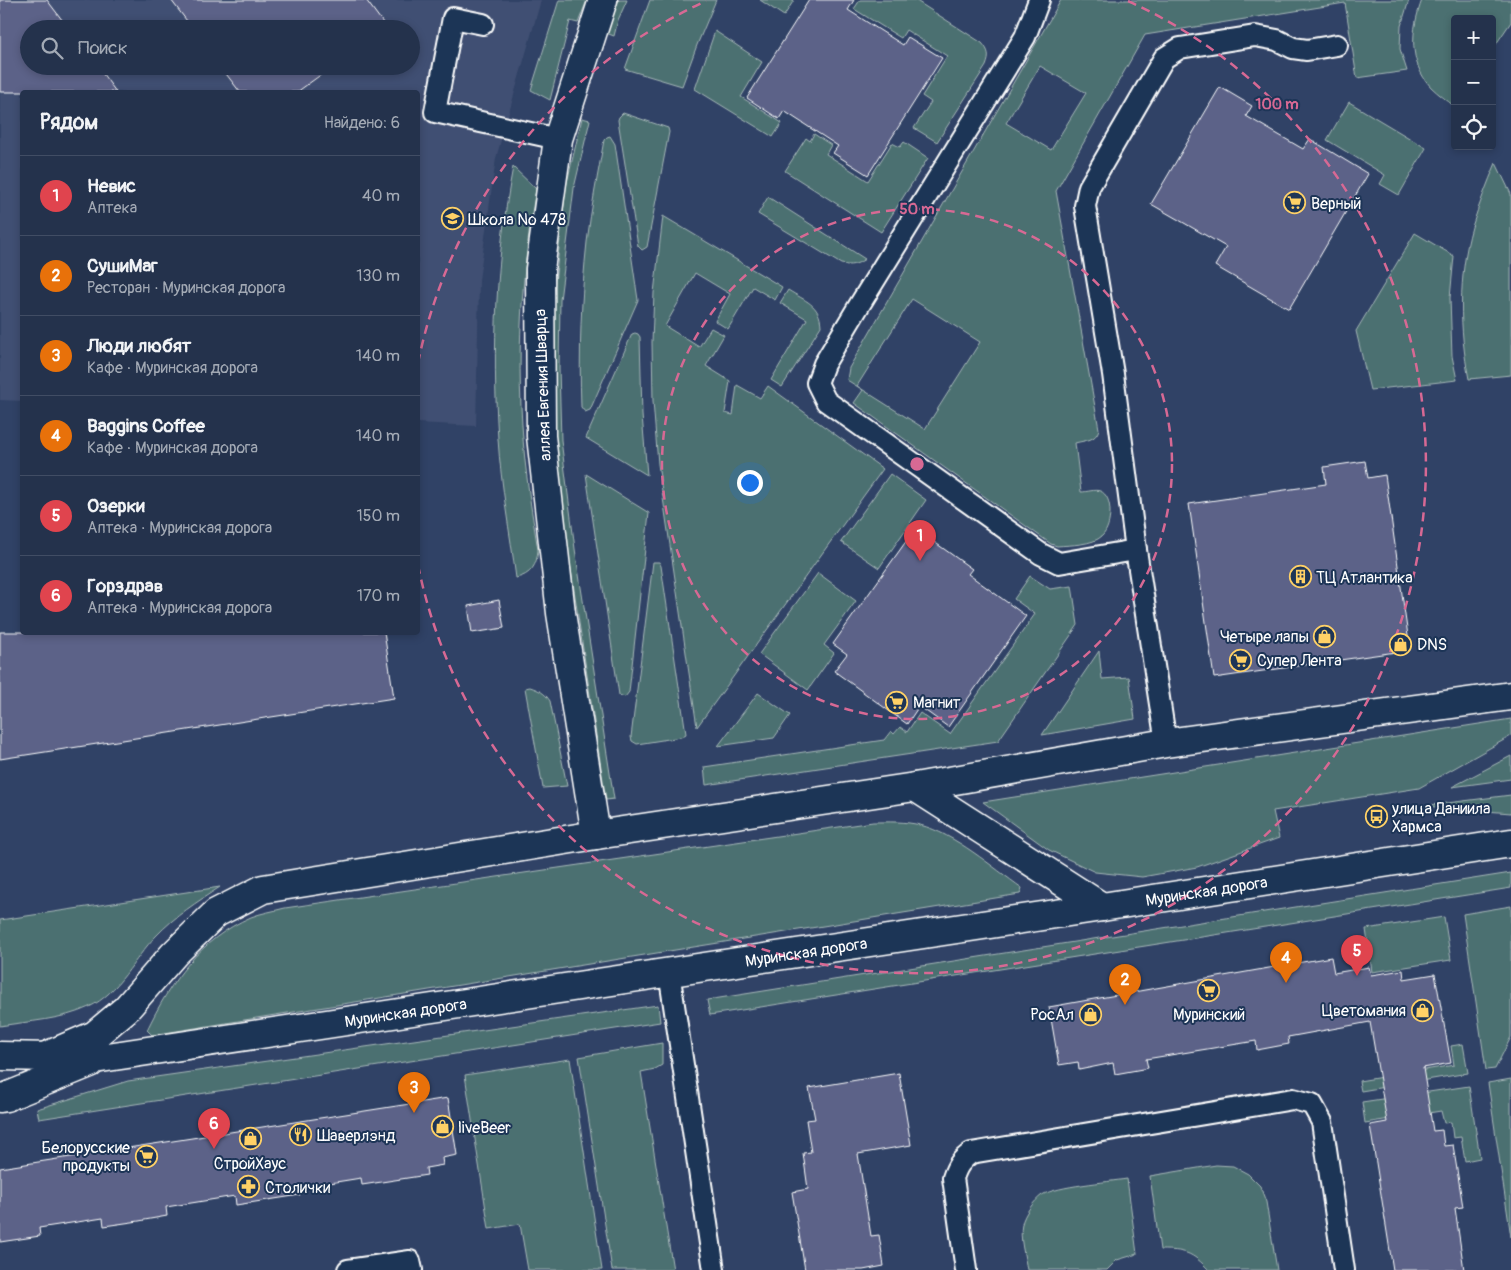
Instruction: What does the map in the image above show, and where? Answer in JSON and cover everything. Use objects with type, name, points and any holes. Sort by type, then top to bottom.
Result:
[{"type":"street","name":"аллея Евгения Шварца","points":[[596,835],[561,613],[541,436],[540,269],[558,139],[603,0]]},
{"type":"street","points":[[44,1057],[95,1035],[126,1009],[174,954],[216,913],[263,889],[596,835],[915,788],[1166,744],[1511,696]]},
{"type":"street","points":[[915,788],[1102,907]]},
{"type":"street","name":"Муринская дорога","points":[[0,1056],[101,1058],[1511,844]]},
{"type":"street","name":"Муринская дорога","points":[[0,1098],[6,1098],[101,1058]]},
{"type":"lane","points":[[1039,0],[1025,37],[864,296],[824,364],[817,383],[826,401],[1040,554],[1059,563],[1136,550]]},
{"type":"lane","points":[[483,24],[453,18],[435,112],[558,139]]},
{"type":"lane","points":[[1166,744],[1136,550],[1113,374],[1086,206],[1089,187],[1164,58],[1180,48],[1255,36],[1277,40],[1293,48],[1307,50],[1337,45]]},
{"type":"lane","points":[[669,972],[714,1270]]},
{"type":"lane","points":[[966,1270],[953,1178],[956,1168],[962,1159],[971,1153],[1293,1099],[1312,1104],[1322,1122],[1344,1270]]},
{"type":"lane","points":[[348,1270],[410,1261],[412,1270]]},
{"type":"shaded area","name":"Школа № 478","points":[[0,0],[541,0],[496,158],[479,280],[476,426],[420,423],[420,90],[20,90],[20,401],[0,400]]},
{"type":"green space","points":[[559,0],[587,0],[578,23],[570,21],[550,100],[531,90]]},
{"type":"green space","points":[[619,0],[627,0],[618,20],[614,36],[606,33]]},
{"type":"green space","points":[[650,0],[716,0],[682,86],[625,69]]},
{"type":"green space","points":[[760,0],[794,0],[784,16]]},
{"type":"green space","points":[[860,0],[915,0],[982,43],[986,49],[988,59],[986,66],[937,142],[914,128],[931,102],[922,96],[947,56],[906,30],[901,38],[854,9]]},
{"type":"green space","points":[[1061,0],[1409,0],[1401,26],[1400,49],[1407,71],[1357,78],[1345,3],[1145,35],[1056,191],[1099,429],[1093,438],[1075,443],[1081,492],[1093,490],[1105,494],[1108,499],[1110,512],[1108,526],[1098,539],[1075,545],[1057,546],[1051,544],[854,403],[863,390],[847,380],[849,368]],"holes":[[[1040,66],[1086,93],[1051,150],[1006,123]],[[912,299],[980,342],[925,429],[857,386]]]},
{"type":"green space","points":[[1422,0],[1511,0],[1511,22],[1496,44],[1496,15],[1451,15],[1451,104],[1431,87],[1418,67],[1415,56],[1414,34]]},
{"type":"green space","points":[[715,31],[762,62],[741,97],[782,123],[773,137],[695,89]]},
{"type":"green space","points":[[1349,102],[1426,148],[1399,195],[1380,184],[1385,175],[1327,140]]},
{"type":"green space","points":[[623,113],[668,128],[669,132],[647,247],[642,250],[638,246],[618,120]]},
{"type":"green space","points":[[582,118],[590,120],[574,188],[560,300],[561,440],[575,549],[614,799],[606,800],[568,550],[554,441],[553,300],[566,187]]},
{"type":"green space","points":[[814,134],[831,145],[826,154],[868,181],[892,143],[900,147],[904,142],[928,158],[881,232],[785,171],[806,138],[810,141]]},
{"type":"green space","points":[[610,136],[615,144],[638,300],[590,410],[585,412],[581,407],[580,366],[585,263],[590,216],[604,140]]},
{"type":"green space","points":[[1496,163],[1511,194],[1511,375],[1469,379],[1462,322],[1464,265],[1472,227]]},
{"type":"green space","points":[[513,167],[536,189],[526,261],[520,369],[523,442],[538,550],[535,565],[529,572],[516,578],[499,457],[495,371],[499,268]]},
{"type":"green space","points":[[768,197],[865,259],[859,263],[841,264],[758,214]]},
{"type":"green space","points":[[663,216],[782,287],[775,300],[753,287],[728,329],[715,321],[730,294],[695,273],[665,326],[699,347],[711,328],[724,335],[706,366],[730,381],[725,413],[733,415],[737,385],[760,398],[768,386],[883,469],[697,727],[658,464],[653,401],[652,342],[654,293]]},
{"type":"green space","points":[[1415,233],[1454,256],[1450,298],[1452,356],[1457,380],[1370,390],[1356,331]]},
{"type":"green space","points":[[788,290],[806,300],[815,308],[821,326],[782,387],[771,380],[807,319],[780,303]]},
{"type":"green space","points":[[635,333],[640,337],[642,415],[647,475],[586,438],[632,334]]},
{"type":"green space","points":[[586,474],[649,513],[629,692],[625,697],[619,695]]},
{"type":"green space","points":[[890,474],[926,500],[879,568],[841,542]]},
{"type":"green space","points":[[653,562],[659,562],[661,566],[686,734],[681,737],[637,744],[632,741],[631,737]]},
{"type":"green space","points":[[818,573],[856,601],[824,645],[834,653],[808,690],[759,654]]},
{"type":"green space","points":[[1030,576],[1050,589],[1072,586],[1078,625],[998,741],[706,785],[704,767],[884,740],[891,731],[894,734],[900,727],[907,732],[920,713],[950,734],[1035,614],[1014,599]]},
{"type":"green space","points":[[1099,651],[1102,679],[1129,677],[1135,719],[1042,735]]},
{"type":"green space","points":[[530,687],[542,692],[550,701],[567,786],[543,788],[525,688]]},
{"type":"green space","points":[[758,693],[790,715],[774,738],[718,746]]},
{"type":"green space","points":[[1511,719],[1511,736],[1419,788],[1273,811],[1279,838],[1197,867],[1142,877],[1095,872],[1049,850],[983,802]]},
{"type":"green space","points":[[1511,756],[1511,779],[1452,787]]},
{"type":"green space","points":[[1511,795],[1511,813],[1423,806]]},
{"type":"green space","points":[[873,822],[914,824],[933,829],[960,843],[1022,888],[1020,894],[152,1035],[147,1030],[166,995],[188,964],[216,937],[233,926],[259,914],[285,908]]},
{"type":"green space","points":[[1511,873],[1511,888],[710,1015],[707,1000]]},
{"type":"green space","points":[[220,887],[186,910],[163,929],[118,984],[100,1001],[68,1015],[0,1026],[0,920]]},
{"type":"green space","points":[[1511,906],[1511,1037],[1495,1069],[1486,1070],[1463,914]]},
{"type":"green space","points":[[1444,917],[1451,960],[1372,972],[1366,929]]},
{"type":"green space","points":[[658,1005],[660,1022],[39,1119],[37,1109],[128,1081]]},
{"type":"green space","points":[[662,1043],[662,1065],[655,1069],[641,1072],[673,1270],[612,1270],[579,1057]]},
{"type":"green space","points":[[1463,1044],[1468,1073],[1361,1091],[1359,1081],[1454,1065],[1451,1046]]},
{"type":"green space","points":[[570,1059],[602,1270],[528,1270],[520,1224],[489,1229],[465,1075]]},
{"type":"green space","points":[[1511,1079],[1511,1237],[1488,1083]]},
{"type":"green space","points":[[1469,1086],[1480,1158],[1465,1161],[1461,1137],[1453,1138],[1451,1122],[1444,1123],[1441,1111],[1365,1123],[1362,1102]]},
{"type":"green space","points":[[1216,1165],[1233,1166],[1248,1174],[1260,1186],[1266,1202],[1277,1270],[1209,1270],[1198,1259],[1187,1253],[1160,1250],[1150,1176]]},
{"type":"green space","points":[[1127,1179],[1137,1254],[1117,1260],[1107,1270],[1027,1270],[1022,1241],[1022,1224],[1027,1212],[1042,1195],[1059,1189]]},
{"type":"building","points":[[0,0],[47,0],[62,20],[20,20],[20,75],[104,75],[115,90],[20,90],[20,92],[0,92]]},
{"type":"building","points":[[171,0],[366,0],[381,20],[186,20]]},
{"type":"building","points":[[809,0],[854,0],[848,10],[903,45],[908,37],[942,58],[868,175],[833,153],[838,146],[784,111],[779,119],[747,98]]},
{"type":"building","points":[[227,75],[321,75],[300,90],[238,90]]},
{"type":"building","points":[[1220,87],[1252,106],[1246,116],[1303,149],[1310,139],[1368,174],[1289,309],[1215,266],[1226,247],[1151,204]]},
{"type":"building","name":"ТЦ Атлантика","points":[[1365,461],[1368,478],[1385,475],[1410,650],[1214,678],[1189,504],[1326,484],[1324,467]]},
{"type":"building","points":[[912,533],[927,543],[930,539],[972,569],[968,574],[1026,616],[948,727],[919,706],[907,724],[834,671],[847,654],[833,644]]},
{"type":"building","points":[[499,600],[504,628],[472,633],[468,606]]},
{"type":"building","points":[[0,632],[20,632],[20,635],[384,635],[394,698],[0,759]]},
{"type":"building","points":[[1331,957],[1334,973],[1369,967],[1371,975],[1403,970],[1404,979],[1435,974],[1451,1063],[1423,1068],[1433,1131],[1442,1130],[1444,1146],[1453,1145],[1463,1207],[1455,1208],[1464,1270],[1393,1270],[1370,1125],[1387,1122],[1370,1022],[1288,1037],[1289,1044],[1257,1050],[1256,1041],[1146,1059],[1148,1068],[1115,1074],[1113,1063],[1079,1070],[1078,1062],[1059,1065],[1049,1007]]},
{"type":"building","points":[[899,1073],[911,1145],[858,1154],[871,1236],[879,1235],[884,1266],[863,1270],[805,1270],[792,1192],[808,1189],[803,1153],[811,1152],[806,1120],[815,1119],[809,1088]]},
{"type":"building","points":[[448,1098],[457,1155],[442,1158],[443,1165],[426,1168],[427,1175],[362,1185],[361,1178],[298,1188],[300,1195],[236,1205],[235,1196],[166,1207],[167,1216],[104,1226],[103,1218],[39,1228],[40,1236],[0,1242],[0,1168]]},
{"type":"place","name":"Верный","points":[[1295,203]]},
{"type":"place","name":"Школа № 478","points":[[452,219]]},
{"type":"place","name":"Невис","points":[[920,561]]},
{"type":"place","name":"ТЦ Атлантика","points":[[1300,577]]},
{"type":"place","name":"Четыре лапы","points":[[1325,636]]},
{"type":"place","name":"DNS","points":[[1401,644]]},
{"type":"place","name":"Супер Лента","points":[[1241,660]]},
{"type":"place","name":"Магнит","points":[[897,702]]},
{"type":"place","name":"улица Даниила Хармса","points":[[1376,817]]},
{"type":"place","name":"Озерки","points":[[1357,976]]},
{"type":"place","name":"Baggins Coffee","points":[[1286,983]]},
{"type":"place","name":"Муринский","points":[[1209,990]]},
{"type":"place","name":"СушиМаг","points":[[1125,1005]]},
{"type":"place","name":"Цветомания","points":[[1422,1010]]},
{"type":"place","name":"РосАл","points":[[1090,1014]]},
{"type":"place","name":"Люди любят","points":[[414,1113]]},
{"type":"place","name":"liveBeer","points":[[442,1127]]},
{"type":"place","name":"Шаверлэнд","points":[[301,1135]]},
{"type":"place","name":"СтройХаус","points":[[250,1139]]},
{"type":"place","name":"Горздрав","points":[[214,1149]]},
{"type":"place","name":"Белорусские продукты","points":[[146,1156]]},
{"type":"place","name":"Столички","points":[[249,1187]]}]
